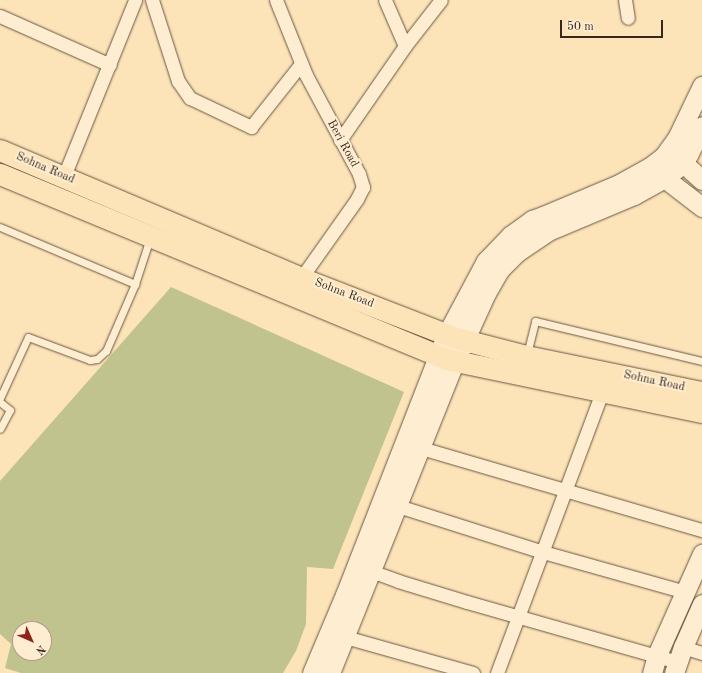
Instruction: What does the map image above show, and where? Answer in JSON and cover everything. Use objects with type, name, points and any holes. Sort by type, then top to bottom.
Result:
[{"type":"main road","points":[[312,673],[447,359],[486,261],[510,236],[532,220],[546,224],[634,195],[676,154],[702,86]]},
{"type":"main road","points":[[676,154],[688,155],[700,133]]},
{"type":"main road","name":"Sohna Road","points":[[0,150],[301,278],[456,337],[526,356],[616,388]]},
{"type":"main road","points":[[676,154],[702,180]]},
{"type":"main road","points":[[657,173],[702,207]]},
{"type":"main road","name":"Sohna Road","points":[[0,174],[447,359],[616,388],[659,393],[702,392]]},
{"type":"main road","points":[[151,237],[159,217]]},
{"type":"main road","points":[[330,673],[421,448],[447,359]]},
{"type":"main road","name":"Sohna Road","points":[[659,393],[702,412]]},
{"type":"main road","points":[[654,664],[702,554]]},
{"type":"main road","points":[[678,661],[702,604]]},
{"type":"street","points":[[64,176],[135,0]]},
{"type":"street","points":[[152,0],[178,81],[190,98],[251,127],[301,64]]},
{"type":"street","name":"Beri Road","points":[[276,0],[301,64],[362,181],[362,192],[301,278]]},
{"type":"street","points":[[385,0],[405,46]]},
{"type":"street","points":[[340,140],[405,46],[441,0]]},
{"type":"street","points":[[625,0],[628,18]]},
{"type":"street","points":[[0,16],[110,65]]},
{"type":"street","points":[[497,673],[566,489],[616,388]]},
{"type":"street","points":[[421,448],[566,489],[702,530]]},
{"type":"street","points":[[398,506],[543,552],[685,592]]},
{"type":"street","points":[[371,571],[409,584],[519,616],[654,664],[678,661],[702,653]]},
{"type":"street","points":[[345,637],[473,673]]},
{"type":"lane","points":[[0,227],[135,284]]},
{"type":"lane","points":[[0,398],[28,336],[90,360],[97,359],[106,351],[135,284],[151,237]]},
{"type":"lane","points":[[526,356],[535,321],[702,360]]},
{"type":"lane","points":[[0,402],[10,410],[0,429]]},
{"type":"green space","points":[[171,287],[404,392],[333,569],[307,567],[306,624],[296,651],[283,673],[21,673],[5,668],[11,644],[0,634],[0,481]]}]
